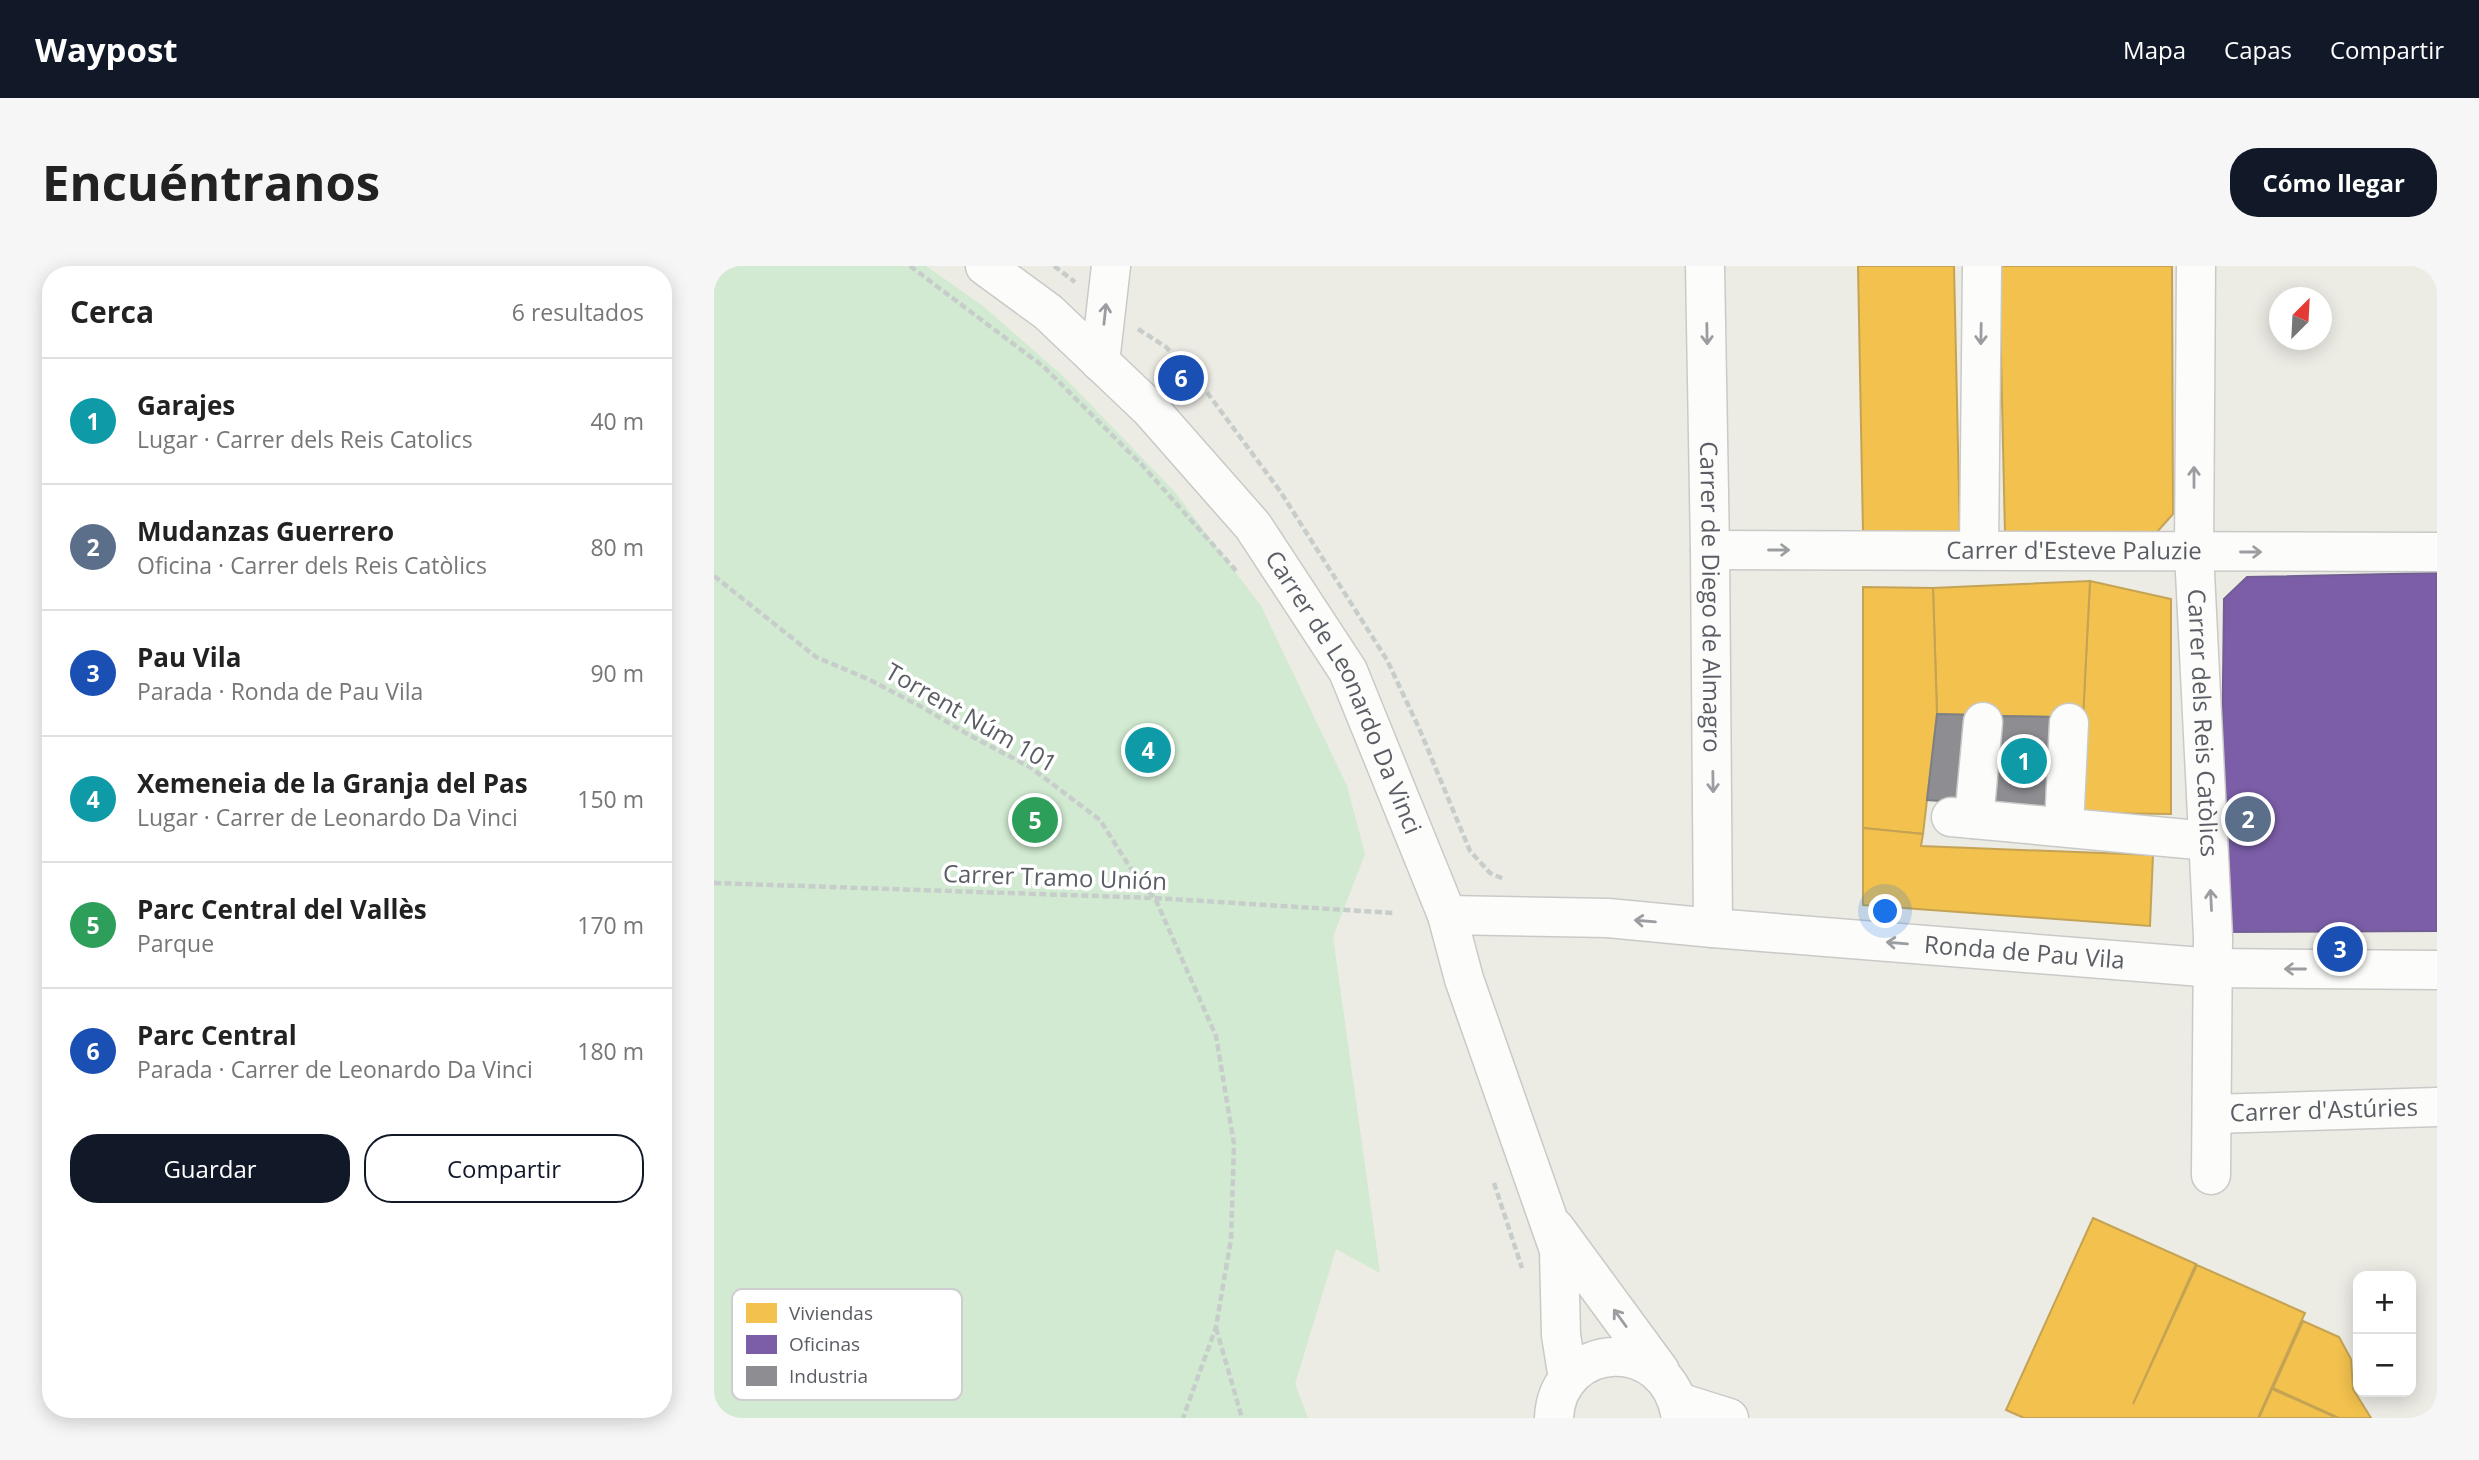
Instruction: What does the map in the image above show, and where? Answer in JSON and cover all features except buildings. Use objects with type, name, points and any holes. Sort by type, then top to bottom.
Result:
[{"type":"street","name":"Carrer de Leonardo Da Vinci","points":[[985,266],[1048,312],[1150,409],[1253,526],[1348,671],[1447,915],[1464,979],[1559,1250],[1561,1335],[1568,1379]]},
{"type":"street","points":[[1100,362],[1111,266]]},
{"type":"street","name":"Carrer de Diego de Almagro","points":[[1705,266],[1713,928]]},
{"type":"street","points":[[1979,550],[1982,266]]},
{"type":"street","name":"Carrer dels Reis Catòlics","points":[[2196,266],[2194,552],[2214,968],[2211,1175]]},
{"type":"street","name":"Carrer d'Esteve Paluzie","points":[[1710,550],[2437,552]]},
{"type":"street","points":[[1983,722],[1962,818],[2208,841]]},
{"type":"street","points":[[2064,827],[2069,723]]},
{"type":"street","name":"Ronda de Pau Vila","points":[[1447,915],[1608,918],[2214,968],[2437,970]]},
{"type":"street","name":"Carrer d'Astúries","points":[[2213,1114],[2437,1107]]},
{"type":"street","name":"Carrer de Leonardo Da Vinci","points":[[1547,1218],[1673,1397]]},
{"type":"street","points":[[1554,1418],[1558,1396],[1568,1379],[1584,1366],[1603,1357],[1624,1356],[1644,1362],[1673,1397],[1729,1418]]},
{"type":"path","points":[[910,266],[1044,367],[1142,466],[1244,580]]},
{"type":"path","name":"Torrent Núm 101","points":[[714,576],[817,657],[870,680],[1030,767],[1100,820],[1140,883],[1155,898],[1216,1035],[1234,1144],[1231,1239],[1216,1327],[1183,1418]]},
{"type":"path","name":"Carrer Tramo Unión","points":[[714,883],[1155,898],[1394,913]]},
{"type":"path","points":[[1493,1177],[1523,1270]]},
{"type":"path","points":[[1216,1327],[1242,1418]]},
{"type":"green space","points":[[714,266],[926,266],[983,306],[1064,377],[1174,491],[1261,606],[1347,786],[1365,854],[1333,937],[1380,1273],[1336,1249],[1295,1384],[1308,1418],[714,1418]]},
{"type":"place","name":"Parc Central","points":[[1181,378]]},
{"type":"place","name":"Xemeneia de la Granja del Pas","points":[[1148,750]]},
{"type":"place","name":"Garajes","points":[[2024,761]]},
{"type":"place","name":"Mudanzas Guerrero","points":[[2248,819]]},
{"type":"place","name":"Parc Central del Vallès","points":[[1035,820]]},
{"type":"place","name":"Pau Vila","points":[[2340,949]]}]
